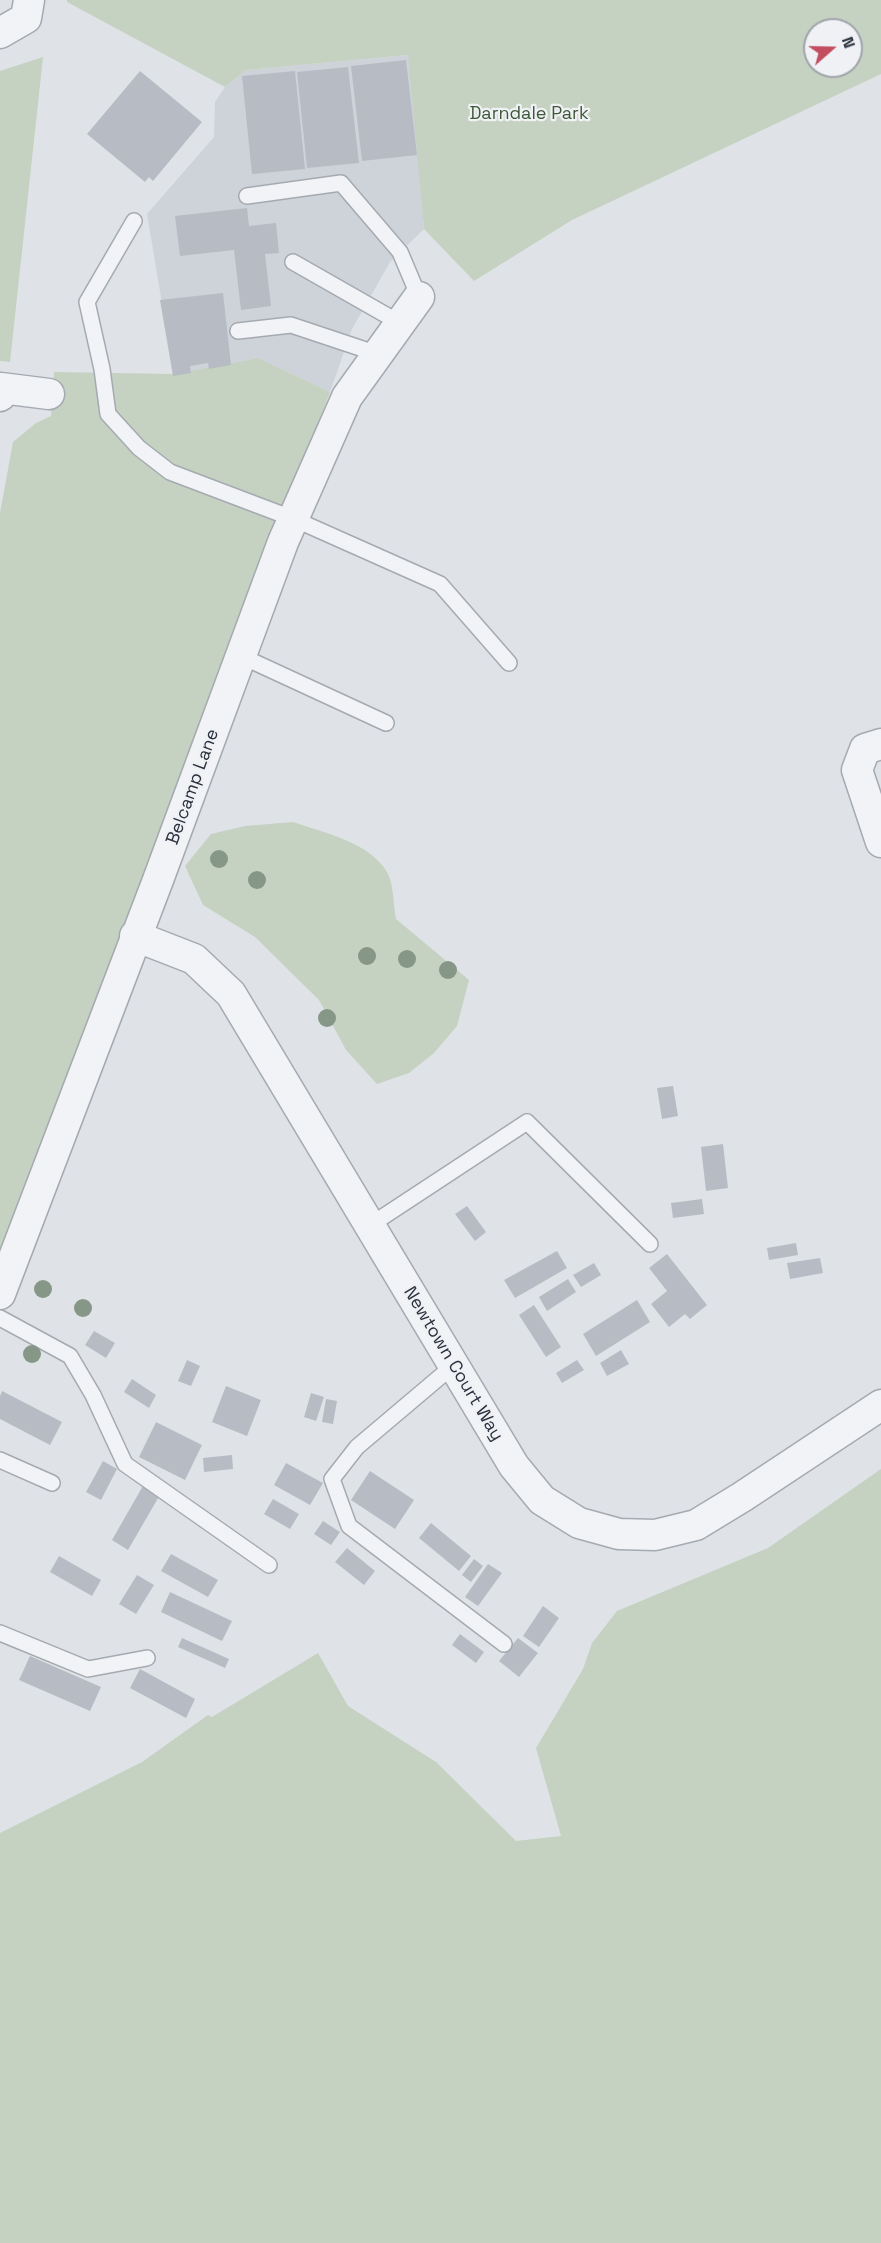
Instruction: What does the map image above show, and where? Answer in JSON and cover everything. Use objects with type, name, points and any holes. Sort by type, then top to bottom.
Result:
[{"type":"street","points":[[0,33],[26,18],[29,0]]},
{"type":"street","name":"Belcamp Lane","points":[[0,1294],[294,519],[347,397],[419,297]]},
{"type":"street","points":[[0,396],[2,388],[49,394]]},
{"type":"street","points":[[881,744],[865,749],[857,770],[881,842]]},
{"type":"street","name":"Newtown Court Way","points":[[135,936],[194,959],[231,994],[514,1466],[542,1500],[579,1523],[619,1534],[655,1535],[696,1525],[881,1405]]},
{"type":"lane","points":[[247,196],[341,183],[400,252],[419,297]]},
{"type":"lane","points":[[134,221],[87,302],[102,369],[108,414],[139,448],[170,472],[294,519],[440,584],[509,663]]},
{"type":"lane","points":[[293,262],[400,323]]},
{"type":"lane","points":[[238,331],[291,325],[378,354]]},
{"type":"lane","points":[[241,656],[386,723]]},
{"type":"lane","points":[[369,1226],[527,1122],[650,1244]]},
{"type":"lane","points":[[0,1318],[70,1356],[93,1395],[125,1464],[269,1565]]},
{"type":"lane","points":[[454,1365],[357,1447],[332,1479],[349,1526],[504,1644]]},
{"type":"lane","points":[[0,1460],[52,1483]]},
{"type":"lane","points":[[0,1634],[88,1669],[147,1658]]},
{"type":"shaded area","points":[[409,55],[424,229],[390,262],[352,329],[330,392],[258,358],[174,374],[147,214],[214,137],[215,102],[225,87],[246,70]]},
{"type":"green space","name":"Darndale Park","points":[[67,0],[881,0],[881,74],[572,220],[474,281],[424,229],[408,55],[246,70],[225,87]]},
{"type":"green space","points":[[43,57],[10,362],[0,361],[0,71]]},
{"type":"green space","points":[[258,358],[330,392],[0,1255],[0,513],[13,442],[36,423],[51,416],[54,372],[174,374]]},
{"type":"green space","points":[[293,822],[345,840],[369,853],[387,872],[391,882],[396,919],[469,980],[457,1026],[434,1053],[409,1073],[377,1084],[346,1050],[319,1000],[255,937],[203,905],[185,866],[211,834],[245,826]]},
{"type":"green space","points":[[881,1469],[881,2243],[0,2243],[0,1833],[142,1762],[208,1715],[212,1717],[318,1653],[348,1706],[436,1762],[516,1841],[561,1836],[536,1748],[583,1669],[592,1643],[617,1611],[768,1548]]},
{"type":"building","points":[[406,60],[417,155],[362,161],[351,66]]},
{"type":"building","points":[[348,67],[359,163],[307,168],[297,72]]},
{"type":"building","points":[[140,71],[202,122],[153,181],[149,177],[145,182],[87,134]]},
{"type":"building","points":[[295,71],[305,169],[252,174],[242,76]]},
{"type":"building","points":[[247,208],[249,226],[276,223],[279,253],[265,254],[271,306],[241,310],[234,250],[180,256],[175,216]]},
{"type":"building","points":[[223,293],[231,365],[209,369],[208,363],[190,366],[191,373],[173,376],[160,300]]},
{"type":"building","points":[[673,1086],[678,1116],[662,1119],[657,1088]]},
{"type":"building","points":[[723,1144],[728,1188],[706,1191],[701,1147]]},
{"type":"building","points":[[702,1199],[704,1214],[673,1218],[671,1203]]},
{"type":"building","points":[[467,1206],[486,1232],[475,1241],[455,1214]]},
{"type":"building","points":[[796,1243],[798,1255],[769,1260],[767,1248]]},
{"type":"building","points":[[557,1251],[567,1268],[515,1298],[504,1280]]},
{"type":"building","points":[[667,1254],[707,1305],[690,1319],[685,1314],[669,1327],[651,1304],[667,1291],[649,1268]]},
{"type":"building","points":[[820,1258],[823,1273],[790,1279],[787,1263]]},
{"type":"building","points":[[594,1263],[601,1275],[581,1287],[573,1275]]},
{"type":"building","points":[[568,1279],[576,1292],[547,1311],[539,1297]]},
{"type":"building","points":[[637,1300],[650,1322],[596,1356],[583,1334]]},
{"type":"building","points":[[534,1305],[561,1347],[546,1357],[519,1315]]},
{"type":"building","points":[[94,1331],[115,1343],[106,1358],[85,1345]]},
{"type":"building","points":[[621,1350],[629,1364],[607,1376],[600,1363]]},
{"type":"building","points":[[187,1360],[200,1366],[191,1386],[178,1381]]},
{"type":"building","points":[[577,1360],[584,1370],[562,1383],[556,1373]]},
{"type":"building","points":[[132,1379],[156,1395],[149,1408],[124,1392]]},
{"type":"building","points":[[226,1386],[261,1400],[247,1436],[212,1422]]},
{"type":"building","points":[[2,1391],[62,1422],[50,1445],[0,1419]]},
{"type":"building","points":[[311,1393],[324,1397],[316,1421],[304,1417]]},
{"type":"building","points":[[326,1399],[337,1401],[333,1424],[322,1422]]},
{"type":"building","points":[[156,1422],[202,1445],[185,1480],[139,1457]]},
{"type":"building","points":[[232,1455],[233,1469],[204,1472],[203,1458]]},
{"type":"building","points":[[103,1461],[117,1469],[101,1500],[86,1492]]},
{"type":"building","points":[[286,1463],[323,1483],[310,1505],[274,1485]]},
{"type":"building","points":[[370,1471],[414,1500],[395,1529],[351,1500]]},
{"type":"building","points":[[144,1484],[161,1493],[128,1550],[112,1540]]},
{"type":"building","points":[[273,1499],[299,1514],[290,1529],[264,1514]]},
{"type":"building","points":[[323,1521],[340,1532],[331,1545],[314,1534]]},
{"type":"building","points":[[431,1523],[471,1556],[459,1571],[419,1538]]},
{"type":"building","points":[[347,1548],[375,1571],[364,1585],[335,1562]]},
{"type":"building","points":[[171,1554],[218,1580],[208,1597],[161,1571]]},
{"type":"building","points":[[59,1556],[101,1580],[92,1596],[50,1572]]},
{"type":"building","points":[[474,1559],[483,1566],[471,1582],[462,1575]]},
{"type":"building","points":[[488,1564],[502,1573],[478,1606],[465,1597]]},
{"type":"building","points":[[137,1575],[154,1585],[136,1614],[119,1604]]},
{"type":"building","points":[[170,1592],[232,1621],[222,1641],[161,1612]]},
{"type":"building","points":[[543,1606],[559,1618],[539,1647],[523,1636]]},
{"type":"building","points":[[460,1634],[484,1652],[476,1663],[452,1645]]},
{"type":"building","points":[[182,1638],[229,1659],[225,1668],[178,1647]]},
{"type":"building","points":[[518,1638],[538,1653],[519,1677],[499,1661]]},
{"type":"building","points":[[30,1656],[101,1687],[90,1711],[19,1680]]},
{"type":"building","points":[[140,1669],[195,1699],[186,1718],[130,1688]]}]
